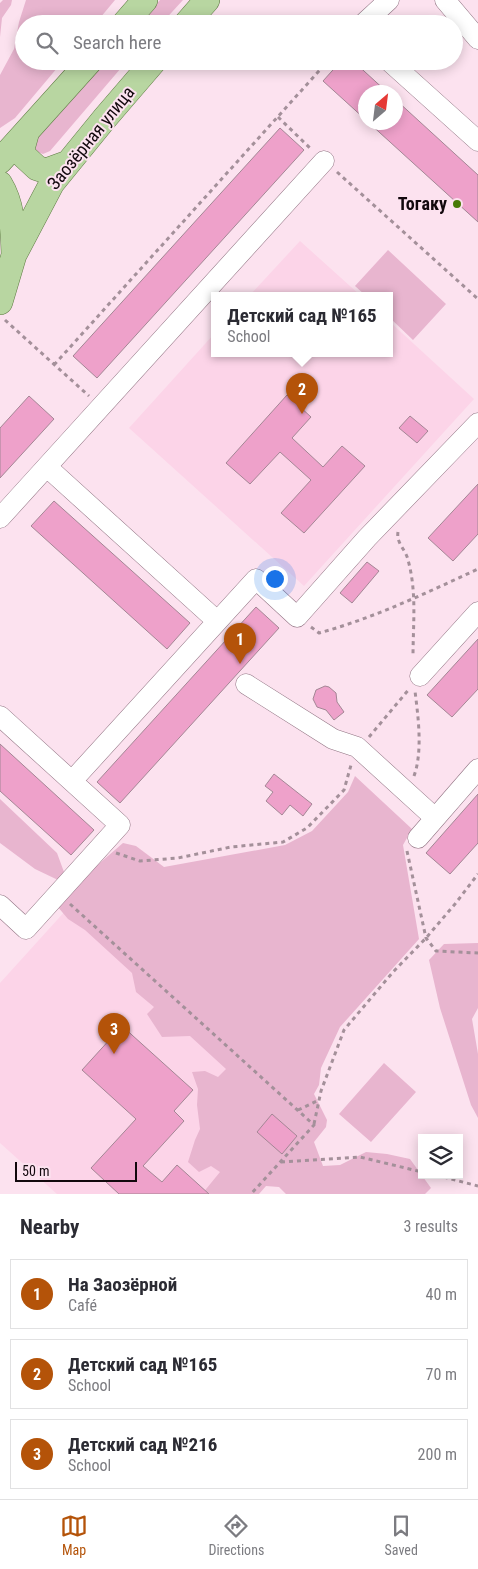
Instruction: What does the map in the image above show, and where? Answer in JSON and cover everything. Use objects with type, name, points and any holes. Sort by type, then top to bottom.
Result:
[{"type":"main road","points":[[132,15],[145,0]]},
{"type":"main road","points":[[194,15],[207,0]]},
{"type":"main road","points":[[0,161],[82,70]]},
{"type":"main road","name":"Заозёрная улица","points":[[0,302],[14,255],[52,183],[146,70]]},
{"type":"main road","points":[[27,131],[22,149],[24,156],[37,168],[46,171],[68,163]]},
{"type":"main road","points":[[0,184],[10,206],[14,255]]},
{"type":"lane","points":[[373,15],[389,0]]},
{"type":"lane","points":[[445,0],[458,15]]},
{"type":"lane","points":[[463,21],[478,39]]},
{"type":"lane","points":[[400,70],[478,141]]},
{"type":"lane","points":[[0,518],[324,161]]},
{"type":"lane","points":[[72,781],[256,579],[297,616],[478,423]]},
{"type":"lane","points":[[47,466],[217,621]]},
{"type":"lane","points":[[417,667],[478,612]]},
{"type":"lane","points":[[246,684],[333,739],[357,747],[435,818]]},
{"type":"lane","points":[[0,716],[120,825],[26,929],[0,905]]},
{"type":"lane","points":[[418,838],[478,769]]},
{"type":"path","points":[[54,365],[320,70]]},
{"type":"path","points":[[278,117],[324,161],[478,299]]},
{"type":"path","points":[[0,316],[101,407]]},
{"type":"path","points":[[400,504],[397,538],[408,558],[414,589],[417,667]]},
{"type":"path","points":[[297,616],[319,633],[347,625],[414,599],[478,568]]},
{"type":"path","points":[[100,848],[140,862],[178,858],[232,847],[283,842],[307,828],[344,790],[351,766],[359,749],[414,684],[420,726],[417,769],[408,793]]},
{"type":"path","points":[[418,838],[407,850],[426,938],[436,951],[478,953]]},
{"type":"path","points":[[251,1194],[314,1125],[321,1091],[344,1030],[393,972],[426,938],[478,874]]},
{"type":"path","points":[[58,893],[314,1125]]},
{"type":"path","points":[[298,1110],[319,1100]]},
{"type":"path","points":[[281,1162],[360,1157],[418,1171]]},
{"type":"path","points":[[451,1179],[478,1186]]},
{"type":"shaded area","points":[[3,0],[12,0],[11,5],[2,18],[0,37],[0,3]]},
{"type":"shaded area","points":[[26,0],[115,0],[102,15],[21,15]]},
{"type":"shaded area","points":[[160,0],[183,0],[169,15],[147,15]]},
{"type":"shaded area","points":[[15,44],[15,70],[55,70],[15,118],[0,128],[0,75]]},
{"type":"shaded area","points":[[97,70],[119,70],[50,151],[43,154],[35,151],[34,140]]},
{"type":"shaded area","points":[[300,241],[357,292],[253,292]]},
{"type":"shaded area","points":[[388,250],[446,304],[413,340],[393,321],[393,292],[362,292],[355,286]]},
{"type":"shaded area","points":[[393,325],[474,399],[304,586],[129,428],[211,337],[211,357],[393,357]]},
{"type":"shaded area","points":[[355,776],[412,829],[403,845],[419,939],[340,1027],[321,1068],[319,1085],[314,1094],[327,1120],[326,1127],[314,1142],[323,1166],[340,1165],[366,1152],[410,1159],[418,1170],[418,1179],[424,1179],[431,1188],[425,1194],[286,1194],[279,1187],[266,1186],[259,1194],[202,1194],[220,1172],[211,1166],[199,1172],[188,1162],[200,1129],[197,1105],[198,1089],[192,1072],[205,1071],[218,1077],[226,1069],[190,1036],[162,1037],[147,1014],[154,1007],[136,992],[132,973],[85,930],[68,919],[57,906],[87,874],[123,843],[136,846],[164,867],[285,845],[312,831],[348,792]]},
{"type":"shaded area","points":[[0,799],[57,853],[64,872],[58,880],[35,869],[0,843]]},
{"type":"shaded area","points":[[67,909],[307,1125],[245,1194],[57,1194],[0,1143],[0,983]]},
{"type":"shaded area","points":[[478,943],[478,1008],[472,1019],[478,1054],[478,1118],[471,1105],[440,1008],[429,960],[444,944]]},
{"type":"shaded area","points":[[384,1063],[416,1092],[371,1142],[339,1114]]},
{"type":"building","points":[[333,70],[363,70],[379,85],[358,85],[358,113],[323,81]]},
{"type":"building","points":[[403,106],[478,175],[478,222],[377,130],[403,130]]},
{"type":"building","points":[[280,128],[304,150],[97,378],[73,356]]},
{"type":"building","points":[[287,395],[311,417],[292,438],[323,467],[342,446],[365,466],[304,533],[281,513],[311,480],[280,452],[250,484],[226,463]]},
{"type":"building","points":[[29,396],[54,419],[0,478],[0,428]]},
{"type":"building","points":[[410,416],[428,431],[417,443],[399,428]]},
{"type":"building","points":[[478,484],[478,534],[453,561],[428,538]]},
{"type":"building","points":[[54,501],[190,623],[167,649],[31,526]]},
{"type":"building","points":[[367,562],[379,571],[352,603],[340,593]]},
{"type":"building","points":[[256,607],[279,628],[120,803],[97,782]]},
{"type":"building","points":[[478,639],[478,689],[452,717],[427,695]]},
{"type":"building","points":[[325,686],[336,693],[337,702],[344,712],[334,720],[326,710],[317,707],[313,699],[316,690]]},
{"type":"building","points":[[0,744],[94,830],[71,855],[0,791]]},
{"type":"building","points":[[274,774],[312,804],[303,816],[290,805],[282,815],[266,801],[273,792],[265,786]]},
{"type":"building","points":[[478,794],[478,843],[450,874],[426,853]]},
{"type":"building","points":[[122,1026],[193,1090],[174,1111],[184,1121],[143,1166],[162,1182],[177,1165],[209,1194],[119,1194],[91,1168],[136,1119],[82,1070]]},
{"type":"building","points":[[272,1114],[297,1136],[282,1154],[257,1132]]},
{"type":"place","name":"Тогаку","points":[[457,204]]},
{"type":"place","name":"Детский сад №165","points":[[302,414]]},
{"type":"place","name":"На Заозёрной","points":[[240,664]]},
{"type":"place","name":"Детский сад №216","points":[[114,1054]]}]
